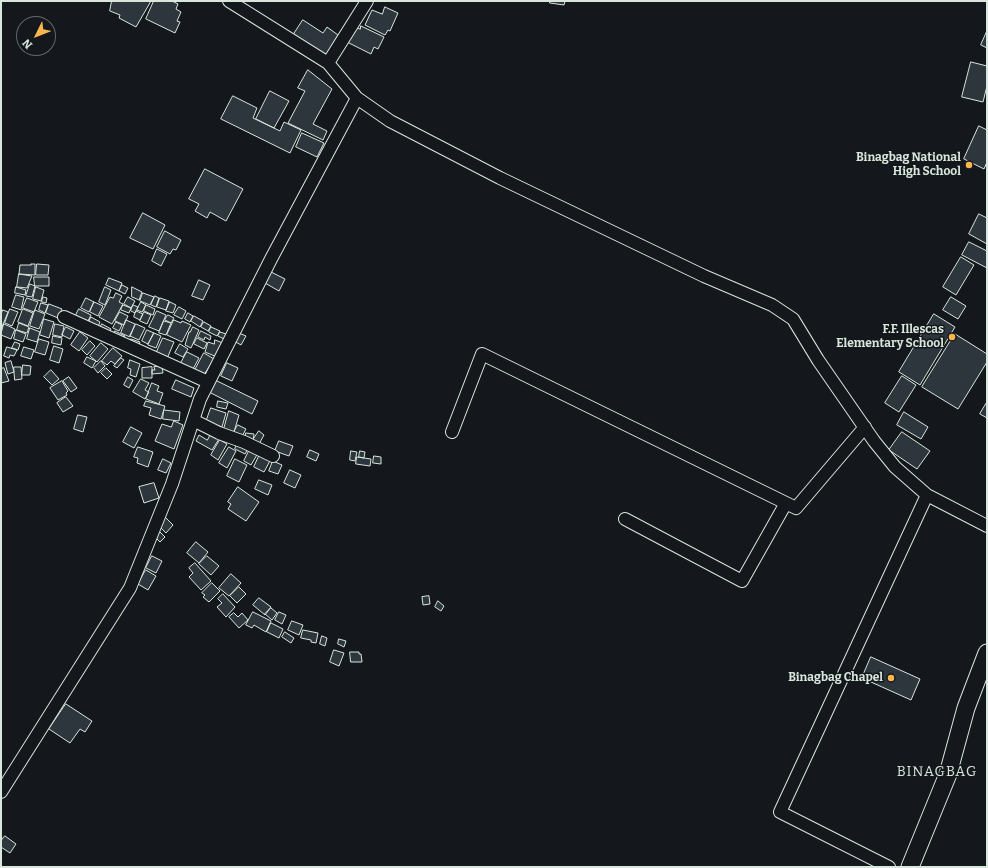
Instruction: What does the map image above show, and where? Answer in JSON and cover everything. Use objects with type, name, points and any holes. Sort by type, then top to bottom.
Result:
[{"type":"main road","points":[[910,867],[948,774],[966,708],[982,681],[987,653]]},
{"type":"street","points":[[229,1],[328,63],[356,98],[390,121],[500,178],[704,276],[772,305],[793,319],[818,360],[874,442],[895,467],[927,495],[987,526]]},
{"type":"street","points":[[328,63],[367,1]]},
{"type":"street","points":[[1,792],[130,588],[172,484],[208,382],[270,259],[356,98]]},
{"type":"street","points":[[64,317],[208,382]]},
{"type":"street","points":[[452,432],[482,354],[796,508],[865,427]]},
{"type":"street","points":[[194,420],[219,433],[244,442],[273,456]]},
{"type":"street","points":[[889,867],[780,812],[927,495]]},
{"type":"street","points":[[625,519],[742,582],[786,503]]},
{"type":"building","points":[[112,1],[151,1],[136,27],[119,18],[120,15],[110,11]]},
{"type":"building","points":[[154,1],[172,1],[178,4],[176,9],[181,12],[177,21],[180,22],[175,33],[146,19]]},
{"type":"building","points":[[550,1],[565,1],[564,5],[550,3]]},
{"type":"building","points":[[385,7],[398,13],[390,31],[388,30],[385,35],[365,25],[372,10],[382,14]]},
{"type":"building","points":[[303,20],[323,33],[327,27],[338,35],[325,57],[292,37]]},
{"type":"building","points":[[361,26],[384,37],[378,49],[374,47],[371,54],[347,42],[355,27],[360,29]]},
{"type":"building","points":[[987,31],[987,48],[981,45]]},
{"type":"building","points":[[971,62],[987,66],[987,86],[983,102],[962,97]]},
{"type":"building","points":[[308,70],[332,89],[313,124],[327,131],[323,140],[288,123],[305,91],[298,88]]},
{"type":"building","points":[[270,91],[289,101],[274,128],[256,119]]},
{"type":"building","points":[[233,96],[257,108],[253,118],[280,131],[284,122],[301,130],[290,153],[221,119]]},
{"type":"building","points":[[979,126],[987,130],[987,162],[984,169],[964,159]]},
{"type":"building","points":[[302,133],[324,143],[317,157],[296,147]]},
{"type":"building","points":[[205,169],[243,189],[226,221],[210,212],[207,218],[195,211],[199,204],[189,199]]},
{"type":"building","points":[[143,213],[165,225],[153,249],[130,238]]},
{"type":"building","points":[[979,214],[987,218],[987,244],[969,234]]},
{"type":"building","points":[[165,231],[181,240],[176,250],[173,249],[170,254],[157,247]]},
{"type":"building","points":[[969,242],[987,251],[987,268],[962,255]]},
{"type":"building","points":[[157,249],[167,254],[161,266],[152,261]]},
{"type":"building","points":[[961,257],[974,265],[956,295],[943,287]]},
{"type":"building","points":[[35,264],[35,275],[19,274],[20,265]]},
{"type":"building","points":[[37,264],[49,265],[48,275],[36,275]]},
{"type":"building","points":[[271,272],[285,279],[279,291],[265,283]]},
{"type":"building","points":[[19,274],[32,276],[27,288],[17,287]]},
{"type":"building","points":[[34,277],[49,277],[49,286],[35,286]]},
{"type":"building","points":[[109,278],[122,283],[119,291],[106,285]]},
{"type":"building","points":[[199,280],[210,285],[203,300],[192,296]]},
{"type":"building","points":[[30,284],[35,286],[32,297],[26,296]]},
{"type":"building","points":[[122,285],[128,288],[125,294],[119,291]]},
{"type":"building","points":[[16,287],[26,290],[25,295],[15,293]]},
{"type":"building","points":[[36,287],[44,290],[41,301],[33,299]]},
{"type":"building","points":[[105,287],[111,290],[105,305],[99,302]]},
{"type":"building","points":[[132,287],[142,292],[139,300],[132,297]]},
{"type":"building","points":[[116,293],[122,296],[119,302],[123,304],[112,324],[99,317],[110,297],[113,298]]},
{"type":"building","points":[[143,293],[154,297],[150,305],[140,301]]},
{"type":"building","points":[[16,295],[24,297],[21,310],[12,307]]},
{"type":"building","points":[[155,296],[159,298],[156,307],[151,305]]},
{"type":"building","points":[[43,297],[47,298],[46,303],[42,302]]},
{"type":"building","points":[[128,297],[135,301],[131,308],[124,304]]},
{"type":"building","points":[[951,297],[966,306],[958,319],[943,310]]},
{"type":"building","points":[[27,298],[38,302],[34,312],[23,308]]},
{"type":"building","points":[[86,298],[94,302],[89,312],[81,308]]},
{"type":"building","points":[[160,298],[169,301],[166,310],[157,307]]},
{"type":"building","points":[[94,302],[103,306],[98,316],[90,312]]},
{"type":"building","points":[[141,302],[146,305],[142,312],[137,310]]},
{"type":"building","points":[[170,302],[176,305],[173,313],[166,311]]},
{"type":"building","points":[[41,303],[48,305],[45,313],[39,310]]},
{"type":"building","points":[[49,304],[62,309],[58,318],[46,313]]},
{"type":"building","points":[[123,305],[131,308],[129,313],[121,310]]},
{"type":"building","points":[[133,305],[138,307],[135,313],[131,311]]},
{"type":"building","points":[[146,305],[155,309],[153,315],[144,311]]},
{"type":"building","points":[[179,307],[186,311],[182,319],[174,315]]},
{"type":"building","points":[[10,309],[18,312],[12,326],[5,323]]},
{"type":"building","points":[[23,309],[33,313],[28,326],[18,322]]},
{"type":"building","points":[[79,309],[91,315],[88,321],[75,317]]},
{"type":"building","points":[[3,310],[8,312],[2,327],[1,315]]},
{"type":"building","points":[[35,310],[45,314],[39,329],[30,326]]},
{"type":"building","points":[[136,311],[143,314],[140,320],[134,317]]},
{"type":"building","points":[[157,311],[166,315],[159,331],[149,327]]},
{"type":"building","points":[[120,312],[128,316],[124,325],[115,321]]},
{"type":"building","points":[[144,312],[151,315],[147,324],[140,321]]},
{"type":"building","points":[[188,313],[193,316],[190,322],[185,319]]},
{"type":"building","points":[[934,314],[955,327],[920,385],[899,372]]},
{"type":"building","points":[[168,315],[174,318],[171,323],[165,320]]},
{"type":"building","points":[[194,316],[203,321],[200,327],[191,321]]},
{"type":"building","points":[[91,317],[100,322],[97,329],[88,325]]},
{"type":"building","points":[[44,319],[54,322],[49,338],[40,335]]},
{"type":"building","points":[[126,320],[135,324],[130,337],[121,333]]},
{"type":"building","points":[[174,320],[181,323],[182,321],[191,325],[182,342],[167,335]]},
{"type":"building","points":[[164,321],[171,323],[166,335],[159,333]]},
{"type":"building","points":[[116,322],[122,325],[119,331],[113,328]]},
{"type":"building","points":[[204,322],[211,326],[208,331],[201,327]]},
{"type":"building","points":[[19,323],[29,327],[27,333],[17,330]]},
{"type":"building","points":[[4,324],[15,329],[11,339],[1,335]]},
{"type":"building","points":[[55,324],[64,326],[62,337],[53,335]]},
{"type":"building","points":[[102,324],[111,329],[107,337],[98,332]]},
{"type":"building","points":[[136,324],[145,328],[139,340],[130,336]]},
{"type":"building","points":[[66,327],[74,331],[70,339],[62,335]]},
{"type":"building","points":[[193,327],[199,330],[191,348],[185,345],[189,332]]},
{"type":"building","points":[[211,327],[220,331],[217,336],[209,332]]},
{"type":"building","points":[[30,328],[40,332],[37,342],[27,339]]},
{"type":"building","points":[[16,330],[26,334],[23,342],[14,339]]},
{"type":"building","points":[[147,330],[154,333],[148,344],[142,341]]},
{"type":"building","points":[[115,331],[125,336],[121,343],[111,338]]},
{"type":"building","points":[[201,331],[211,336],[210,340],[205,337],[204,340],[198,337]]},
{"type":"building","points":[[80,332],[88,338],[79,351],[71,345]]},
{"type":"building","points":[[220,332],[226,334],[224,339],[218,336]]},
{"type":"building","points":[[154,333],[161,336],[156,348],[148,345]]},
{"type":"building","points":[[239,333],[246,336],[241,345],[234,341]]},
{"type":"building","points":[[955,334],[987,354],[987,362],[958,409],[922,387]]},
{"type":"building","points":[[53,336],[62,338],[61,345],[52,343]]},
{"type":"building","points":[[163,338],[174,342],[166,361],[155,356]]},
{"type":"building","points":[[197,338],[207,343],[204,349],[194,344]]},
{"type":"building","points":[[39,339],[49,342],[45,355],[35,352]]},
{"type":"building","points":[[131,339],[140,342],[137,350],[128,346]]},
{"type":"building","points":[[215,340],[223,343],[217,357],[205,352],[208,342],[214,344]]},
{"type":"building","points":[[90,341],[95,346],[87,355],[82,350]]},
{"type":"building","points":[[15,342],[20,344],[18,350],[12,348]]},
{"type":"building","points":[[101,343],[108,349],[97,362],[90,356]]},
{"type":"building","points":[[180,344],[188,349],[183,357],[175,353]]},
{"type":"building","points":[[54,346],[63,349],[59,363],[50,360]]},
{"type":"building","points":[[7,347],[17,350],[14,356],[10,355],[9,358],[4,356]]},
{"type":"building","points":[[24,347],[34,350],[31,359],[21,356]]},
{"type":"building","points":[[113,348],[122,356],[115,364],[111,361],[107,365],[102,361]]},
{"type":"building","points":[[187,352],[199,358],[193,369],[181,363]]},
{"type":"building","points":[[204,353],[214,359],[204,375],[195,370]]},
{"type":"building","points":[[87,357],[96,361],[92,368],[84,363]]},
{"type":"building","points":[[121,358],[124,360],[117,368],[114,366]]},
{"type":"building","points":[[130,360],[140,364],[136,377],[130,375],[131,369],[128,368]]},
{"type":"building","points":[[11,361],[14,372],[8,374],[5,363]]},
{"type":"building","points":[[101,361],[105,366],[98,373],[94,368]]},
{"type":"building","points":[[227,363],[238,368],[232,381],[221,376]]},
{"type":"building","points":[[23,365],[31,366],[30,375],[22,375]]},
{"type":"building","points":[[162,366],[163,373],[152,374],[152,370],[155,370],[154,367]]},
{"type":"building","points":[[14,367],[21,367],[22,379],[15,380]]},
{"type":"building","points":[[152,367],[152,378],[142,378],[142,368]]},
{"type":"building","points":[[4,368],[9,381],[1,383],[1,369]]},
{"type":"building","points":[[106,368],[112,374],[107,379],[101,373]]},
{"type":"building","points":[[51,370],[59,379],[52,385],[44,377]]},
{"type":"building","points":[[902,376],[916,385],[899,412],[885,403]]},
{"type":"building","points":[[69,377],[77,388],[71,392],[63,381]]},
{"type":"building","points":[[128,377],[133,380],[129,388],[124,385]]},
{"type":"building","points":[[141,379],[149,383],[145,390],[149,392],[145,399],[133,392]]},
{"type":"building","points":[[176,380],[194,388],[191,397],[172,389]]},
{"type":"building","points":[[215,380],[258,401],[252,414],[209,392]]},
{"type":"building","points":[[62,381],[68,391],[66,393],[67,395],[58,400],[50,388]]},
{"type":"building","points":[[152,383],[159,386],[157,391],[163,393],[159,404],[146,399]]},
{"type":"building","points":[[66,397],[73,406],[63,412],[57,403]]},
{"type":"building","points":[[146,401],[165,406],[161,419],[149,415],[151,408],[144,406]]},
{"type":"building","points":[[218,401],[228,403],[226,409],[217,407]]},
{"type":"building","points":[[987,402],[987,418],[980,414]]},
{"type":"building","points":[[211,408],[226,413],[222,427],[206,422]]},
{"type":"building","points":[[164,410],[180,412],[179,421],[163,419]]},
{"type":"building","points":[[229,411],[239,415],[234,432],[224,429]]},
{"type":"building","points":[[904,412],[928,427],[921,439],[897,425]]},
{"type":"building","points":[[78,415],[87,417],[83,432],[74,429]]},
{"type":"building","points":[[174,421],[183,425],[174,449],[155,441],[162,424],[171,427]]},
{"type":"building","points":[[238,425],[246,429],[240,440],[232,435]]},
{"type":"building","points":[[131,427],[142,433],[134,448],[123,442]]},
{"type":"building","points":[[259,431],[264,435],[259,444],[253,440]]},
{"type":"building","points":[[902,432],[930,451],[917,469],[889,450]]},
{"type":"building","points":[[246,433],[254,434],[253,441],[245,439]]},
{"type":"building","points":[[211,434],[219,439],[212,450],[196,441],[199,435],[207,440]]},
{"type":"building","points":[[220,440],[227,444],[218,460],[211,455]]},
{"type":"building","points":[[279,441],[293,446],[289,456],[275,451]]},
{"type":"building","points":[[238,442],[249,447],[245,454],[235,449]]},
{"type":"building","points":[[138,447],[153,452],[148,467],[137,463],[138,458],[134,457]]},
{"type":"building","points":[[229,447],[236,451],[227,468],[219,463]]},
{"type":"building","points":[[250,449],[258,453],[251,465],[244,461]]},
{"type":"building","points":[[310,450],[319,454],[316,461],[307,457]]},
{"type":"building","points":[[351,451],[357,452],[355,461],[350,460]]},
{"type":"building","points":[[360,451],[365,452],[364,458],[359,457]]},
{"type":"building","points":[[260,454],[271,459],[264,472],[254,467]]},
{"type":"building","points":[[374,456],[381,457],[381,464],[373,463]]},
{"type":"building","points":[[357,457],[371,459],[370,466],[356,464]]},
{"type":"building","points":[[163,459],[171,463],[166,473],[158,470]]},
{"type":"building","points":[[235,459],[247,465],[239,482],[227,476]]},
{"type":"building","points":[[273,461],[282,465],[278,474],[269,471]]},
{"type":"building","points":[[290,470],[301,475],[295,488],[284,483]]},
{"type":"building","points":[[259,480],[272,485],[268,495],[255,489]]},
{"type":"building","points":[[154,483],[159,498],[144,503],[139,487]]},
{"type":"building","points":[[238,487],[259,502],[246,521],[228,509],[231,504],[228,502]]},
{"type":"building","points":[[164,516],[173,525],[166,533],[157,524]]},
{"type":"building","points":[[157,529],[165,537],[160,542],[152,534]]},
{"type":"building","points":[[196,542],[208,552],[199,563],[187,553]]},
{"type":"building","points":[[152,556],[162,561],[156,573],[146,568]]},
{"type":"building","points":[[207,556],[219,566],[211,575],[199,564]]},
{"type":"building","points":[[195,563],[211,581],[201,590],[189,577],[193,573],[189,568]]},
{"type":"building","points":[[146,570],[156,576],[148,590],[138,584]]},
{"type":"building","points":[[231,574],[241,583],[229,596],[219,588]]},
{"type":"building","points":[[212,583],[220,591],[209,602],[203,597],[205,595],[202,593]]},
{"type":"building","points":[[239,587],[246,594],[237,603],[230,596]]},
{"type":"building","points":[[223,594],[235,607],[226,617],[217,607],[222,603],[218,599]]},
{"type":"building","points":[[429,596],[430,604],[423,605],[422,597]]},
{"type":"building","points":[[259,598],[271,607],[265,615],[253,605]]},
{"type":"building","points":[[438,601],[444,606],[441,611],[435,607]]},
{"type":"building","points":[[271,608],[277,613],[272,620],[265,614]]},
{"type":"building","points":[[253,612],[271,621],[266,632],[254,625],[252,628],[246,625]]},
{"type":"building","points":[[279,612],[286,615],[282,624],[275,620]]},
{"type":"building","points":[[234,613],[238,617],[242,613],[248,620],[239,628],[229,617]]},
{"type":"building","points":[[292,621],[303,625],[299,635],[288,630]]},
{"type":"building","points":[[271,623],[283,629],[279,638],[267,632]]},
{"type":"building","points":[[303,630],[318,633],[316,643],[311,642],[311,640],[301,638]]},
{"type":"building","points":[[285,632],[294,638],[291,643],[282,637]]},
{"type":"building","points":[[322,636],[327,638],[325,646],[320,644]]},
{"type":"building","points":[[339,639],[346,641],[344,647],[338,644]]},
{"type":"building","points":[[334,650],[344,653],[339,666],[330,662]]},
{"type":"building","points":[[350,652],[359,652],[359,654],[361,654],[362,662],[351,662]]},
{"type":"building","name":"Binagbag Chapel","points":[[871,657],[920,679],[911,700],[862,678]]},
{"type":"building","points":[[66,704],[92,721],[85,732],[80,729],[70,743],[49,729]]},
{"type":"building","points":[[5,836],[16,844],[10,853],[1,847],[1,841]]},
{"type":"place","name":"Binagbag National High School","points":[[969,165]]},
{"type":"place","name":"F.F. Illescas Elementary School","points":[[952,337]]},
{"type":"place","name":"Binagbag Chapel","points":[[891,678]]},
{"type":"district","name":"BINAGBAG","points":[[937,772]]}]
